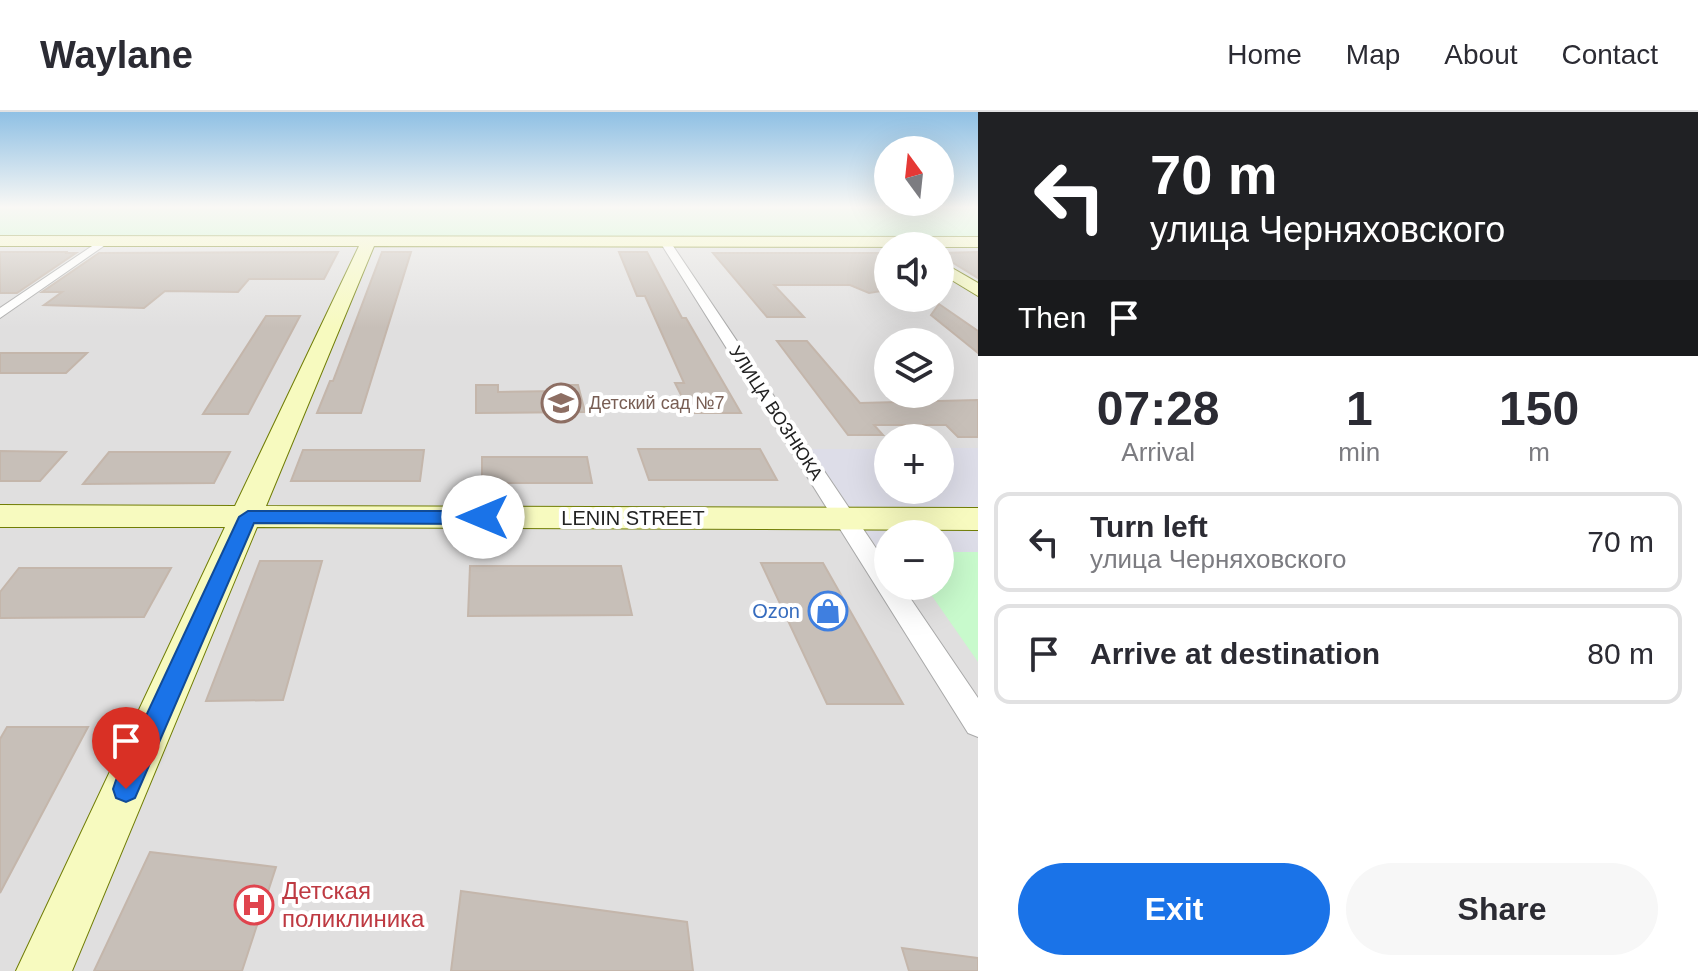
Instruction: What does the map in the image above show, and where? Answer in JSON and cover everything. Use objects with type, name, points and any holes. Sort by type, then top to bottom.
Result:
[{"type":"street","points":[[0,314],[94,248]]},
{"type":"street","points":[[44,971],[365,248]]},
{"type":"street","name":"УЛИЦА ВОЗНЮКА","points":[[669,248],[874,563]]},
{"type":"street","points":[[954,275],[978,291]]},
{"type":"street","name":"LENIN STREET","points":[[0,516],[978,519]]},
{"type":"street","name":"УЛИЦА ВОЗНЮКА","points":[[898,600],[978,723]]},
{"type":"shaded area","points":[[0,248],[874,248],[874,312],[954,312],[954,248],[978,248],[978,971],[0,971]]},
{"type":"shaded area","points":[[954,448],[978,448],[978,552],[954,552],[954,520],[874,520],[874,543],[810,449],[874,449],[874,504],[954,504]]},
{"type":"green space","points":[[954,552],[978,552],[978,662],[935,600],[954,600]]},
{"type":"building","points":[[0,252],[76,253],[17,293],[0,293]]},
{"type":"building","points":[[338,252],[324,279],[249,279],[238,292],[165,291],[144,308],[44,305],[62,292],[42,292],[99,253]]},
{"type":"building","points":[[382,252],[411,252],[361,413],[317,413],[330,381],[333,381]]},
{"type":"building","points":[[619,252],[647,252],[682,318],[686,318],[741,413],[690,413],[675,383],[684,383],[645,296],[637,296]]},
{"type":"building","points":[[978,252],[978,278],[954,263],[954,253]]},
{"type":"building","points":[[713,253],[874,253],[874,292],[850,285],[774,285],[804,317],[767,317]]},
{"type":"building","points":[[933,312],[951,312],[978,331],[978,353],[954,334],[954,328],[947,328],[931,315]]},
{"type":"building","points":[[266,316],[300,316],[248,414],[203,414]]},
{"type":"building","points":[[777,341],[807,341],[860,403],[874,403],[874,408],[954,408],[954,401],[978,400],[978,437],[958,437],[954,433],[954,424],[874,424],[874,435],[848,435]]},
{"type":"building","points":[[0,353],[87,353],[66,373],[0,373]]},
{"type":"building","points":[[476,385],[498,385],[498,392],[557,391],[556,385],[578,385],[585,412],[476,413]]},
{"type":"building","points":[[638,449],[760,449],[777,480],[649,480]]},
{"type":"building","points":[[303,450],[424,450],[420,481],[291,481]]},
{"type":"building","points":[[0,451],[66,452],[40,481],[0,481]]},
{"type":"building","points":[[109,452],[230,452],[214,483],[83,484]]},
{"type":"building","points":[[482,457],[587,457],[592,483],[482,483]]},
{"type":"building","points":[[260,561],[322,561],[283,700],[206,701]]},
{"type":"building","points":[[761,563],[823,563],[903,704],[827,704]]},
{"type":"building","points":[[470,566],[621,566],[632,615],[468,616]]},
{"type":"building","points":[[19,568],[171,568],[144,617],[0,618],[0,592]]},
{"type":"building","points":[[7,727],[88,727],[0,893],[0,739]]},
{"type":"building","points":[[150,852],[276,867],[242,971],[94,971]]},
{"type":"building","points":[[461,891],[687,922],[693,971],[451,971]]},
{"type":"building","points":[[902,948],[978,958],[978,971],[909,971]]},
{"type":"place","name":"Детский сад №7","points":[[561,403]]},
{"type":"place","name":"Ozon","points":[[828,611]]},
{"type":"place","name":"Детская поликлиника","points":[[254,905]]},
{"type":"route","points":[[126,789],[248,517],[483,517]]}]
